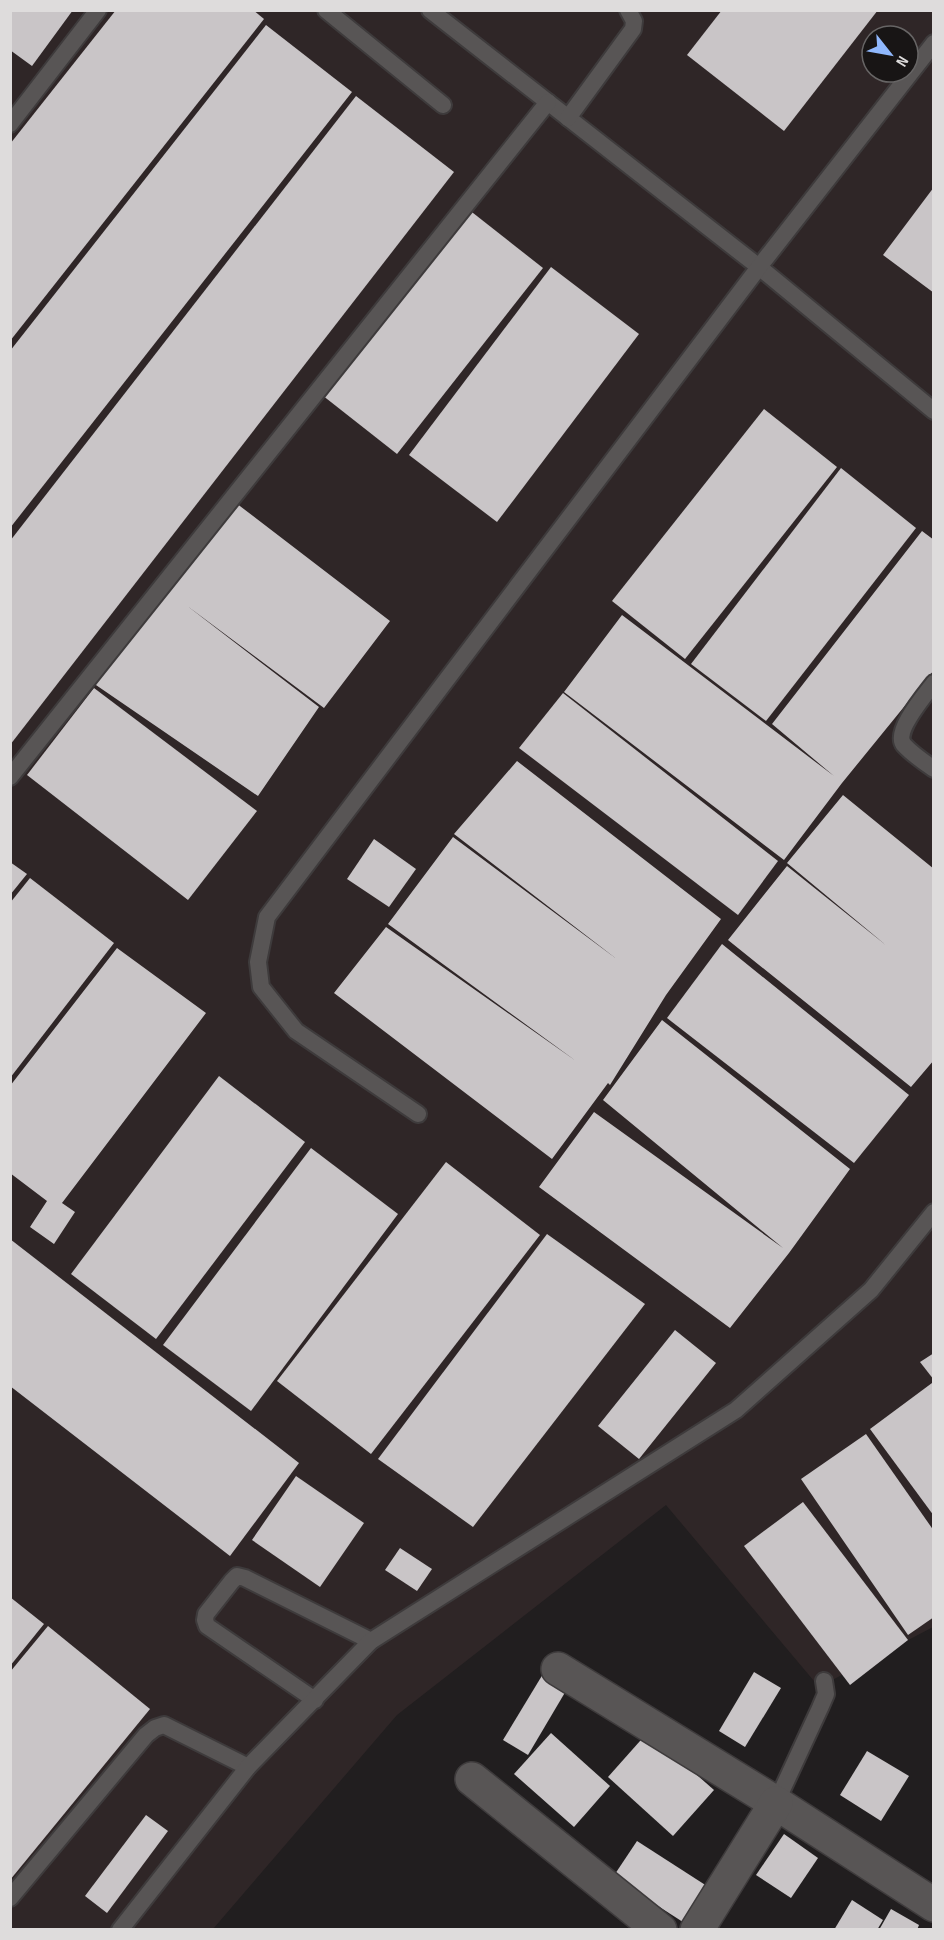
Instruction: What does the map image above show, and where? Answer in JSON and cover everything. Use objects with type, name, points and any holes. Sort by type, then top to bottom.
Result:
[{"type":"street","points":[[558,1669],[776,1803],[933,1905]]},
{"type":"street","points":[[472,1779],[660,1929]]},
{"type":"street","points":[[697,1929],[776,1803]]},
{"type":"lane","points":[[10,124],[98,10]]},
{"type":"lane","points":[[326,10],[443,105]]},
{"type":"lane","points":[[430,10],[759,267],[933,411]]},
{"type":"lane","points":[[568,118],[633,28],[634,21],[628,10]]},
{"type":"lane","points":[[418,1114],[296,1031],[261,987],[258,962],[267,917],[759,267],[933,43]]},
{"type":"lane","points":[[10,777],[548,102]]},
{"type":"lane","points":[[930,694],[907,721],[901,736],[902,743],[933,769]]},
{"type":"lane","points":[[120,1929],[248,1767],[371,1641],[736,1410],[871,1290],[933,1212]]},
{"type":"lane","points":[[315,1700],[207,1626],[206,1614],[232,1581],[237,1576],[245,1578],[371,1641]]},
{"type":"lane","points":[[776,1803],[826,1694],[824,1681]]},
{"type":"lane","points":[[10,1898],[146,1735],[155,1728],[164,1725],[248,1767]]},
{"type":"shaded area","points":[[11,11],[933,11],[933,1627],[819,1687],[666,1505],[397,1715],[213,1929],[11,1930]]},
{"type":"building","points":[[10,10],[73,10],[32,66],[10,50]]},
{"type":"building","points":[[116,10],[253,10],[264,19],[10,341],[10,144]]},
{"type":"building","points":[[722,10],[878,10],[867,24],[860,24],[860,33],[784,131],[687,55]]},
{"type":"building","points":[[266,25],[352,92],[10,528],[10,351]]},
{"type":"building","points":[[356,96],[454,172],[10,745],[10,541]]},
{"type":"building","points":[[934,187],[934,293],[883,255]]},
{"type":"building","points":[[468,209],[543,268],[397,454],[322,395]]},
{"type":"building","points":[[551,267],[639,334],[497,522],[409,455]]},
{"type":"building","points":[[764,409],[837,467],[685,659],[612,601]]},
{"type":"building","points":[[841,468],[916,528],[766,721],[691,664]]},
{"type":"building","points":[[236,503],[390,621],[324,708],[186,605],[319,707],[258,796],[93,683],[164,588],[169,591]]},
{"type":"building","points":[[922,531],[934,540],[934,670],[842,783],[784,860],[564,692],[622,615],[834,776],[772,724]]},
{"type":"building","points":[[94,688],[257,811],[188,900],[27,775]]},
{"type":"building","points":[[563,693],[778,861],[738,915],[519,748]]},
{"type":"building","points":[[517,761],[721,919],[666,995],[610,1085],[608,1083],[552,1159],[334,993],[386,927],[576,1061],[388,924],[453,837],[618,960],[454,834]]},
{"type":"building","points":[[843,795],[934,869],[934,1060],[911,1087],[728,940],[787,866],[887,946],[787,863]]},
{"type":"building","points":[[374,839],[416,869],[389,907],[347,879]]},
{"type":"building","points":[[10,862],[27,874],[10,895]]},
{"type":"building","points":[[30,878],[114,943],[10,1078],[10,903]]},
{"type":"building","points":[[722,944],[909,1095],[854,1163],[667,1018]]},
{"type":"building","points":[[117,948],[206,1013],[62,1203],[75,1212],[54,1244],[30,1227],[47,1201],[10,1173],[10,1086]]},
{"type":"building","points":[[662,1020],[850,1169],[789,1253],[730,1328],[539,1187],[594,1112],[783,1248],[603,1100]]},
{"type":"building","points":[[219,1076],[305,1142],[156,1339],[71,1274]]},
{"type":"building","points":[[311,1148],[398,1214],[251,1411],[163,1345]]},
{"type":"building","points":[[446,1162],[540,1235],[371,1454],[277,1381]]},
{"type":"building","points":[[547,1234],[645,1304],[473,1527],[378,1459]]},
{"type":"building","points":[[10,1239],[299,1463],[230,1556],[10,1386]]},
{"type":"building","points":[[675,1330],[716,1363],[639,1459],[598,1426]]},
{"type":"building","points":[[934,1353],[934,1380],[920,1362]]},
{"type":"building","points":[[932,1383],[934,1386],[934,1516],[870,1429]]},
{"type":"building","points":[[866,1434],[934,1531],[934,1617],[908,1635],[801,1479]]},
{"type":"building","points":[[296,1476],[364,1523],[320,1587],[252,1540]]},
{"type":"building","points":[[803,1502],[908,1640],[850,1685],[744,1546]]},
{"type":"building","points":[[400,1548],[432,1569],[417,1591],[385,1570]]},
{"type":"building","points":[[10,1597],[44,1624],[10,1666]]},
{"type":"building","points":[[48,1626],[150,1709],[10,1880],[10,1672]]},
{"type":"building","points":[[546,1669],[570,1684],[528,1755],[503,1740]]},
{"type":"building","points":[[754,1672],[781,1688],[745,1747],[719,1731]]},
{"type":"building","points":[[648,1732],[714,1790],[673,1836],[608,1777]]},
{"type":"building","points":[[551,1733],[610,1786],[574,1827],[514,1774]]},
{"type":"building","points":[[867,1751],[909,1776],[881,1821],[840,1795]]},
{"type":"building","points":[[146,1815],[168,1831],[107,1913],[85,1896]]},
{"type":"building","points":[[784,1834],[818,1858],[791,1898],[756,1875]]},
{"type":"building","points":[[637,1841],[710,1888],[686,1924],[613,1877]]},
{"type":"building","points":[[852,1900],[883,1920],[877,1930],[834,1930]]},
{"type":"building","points":[[891,1909],[919,1925],[917,1930],[879,1930]]}]
